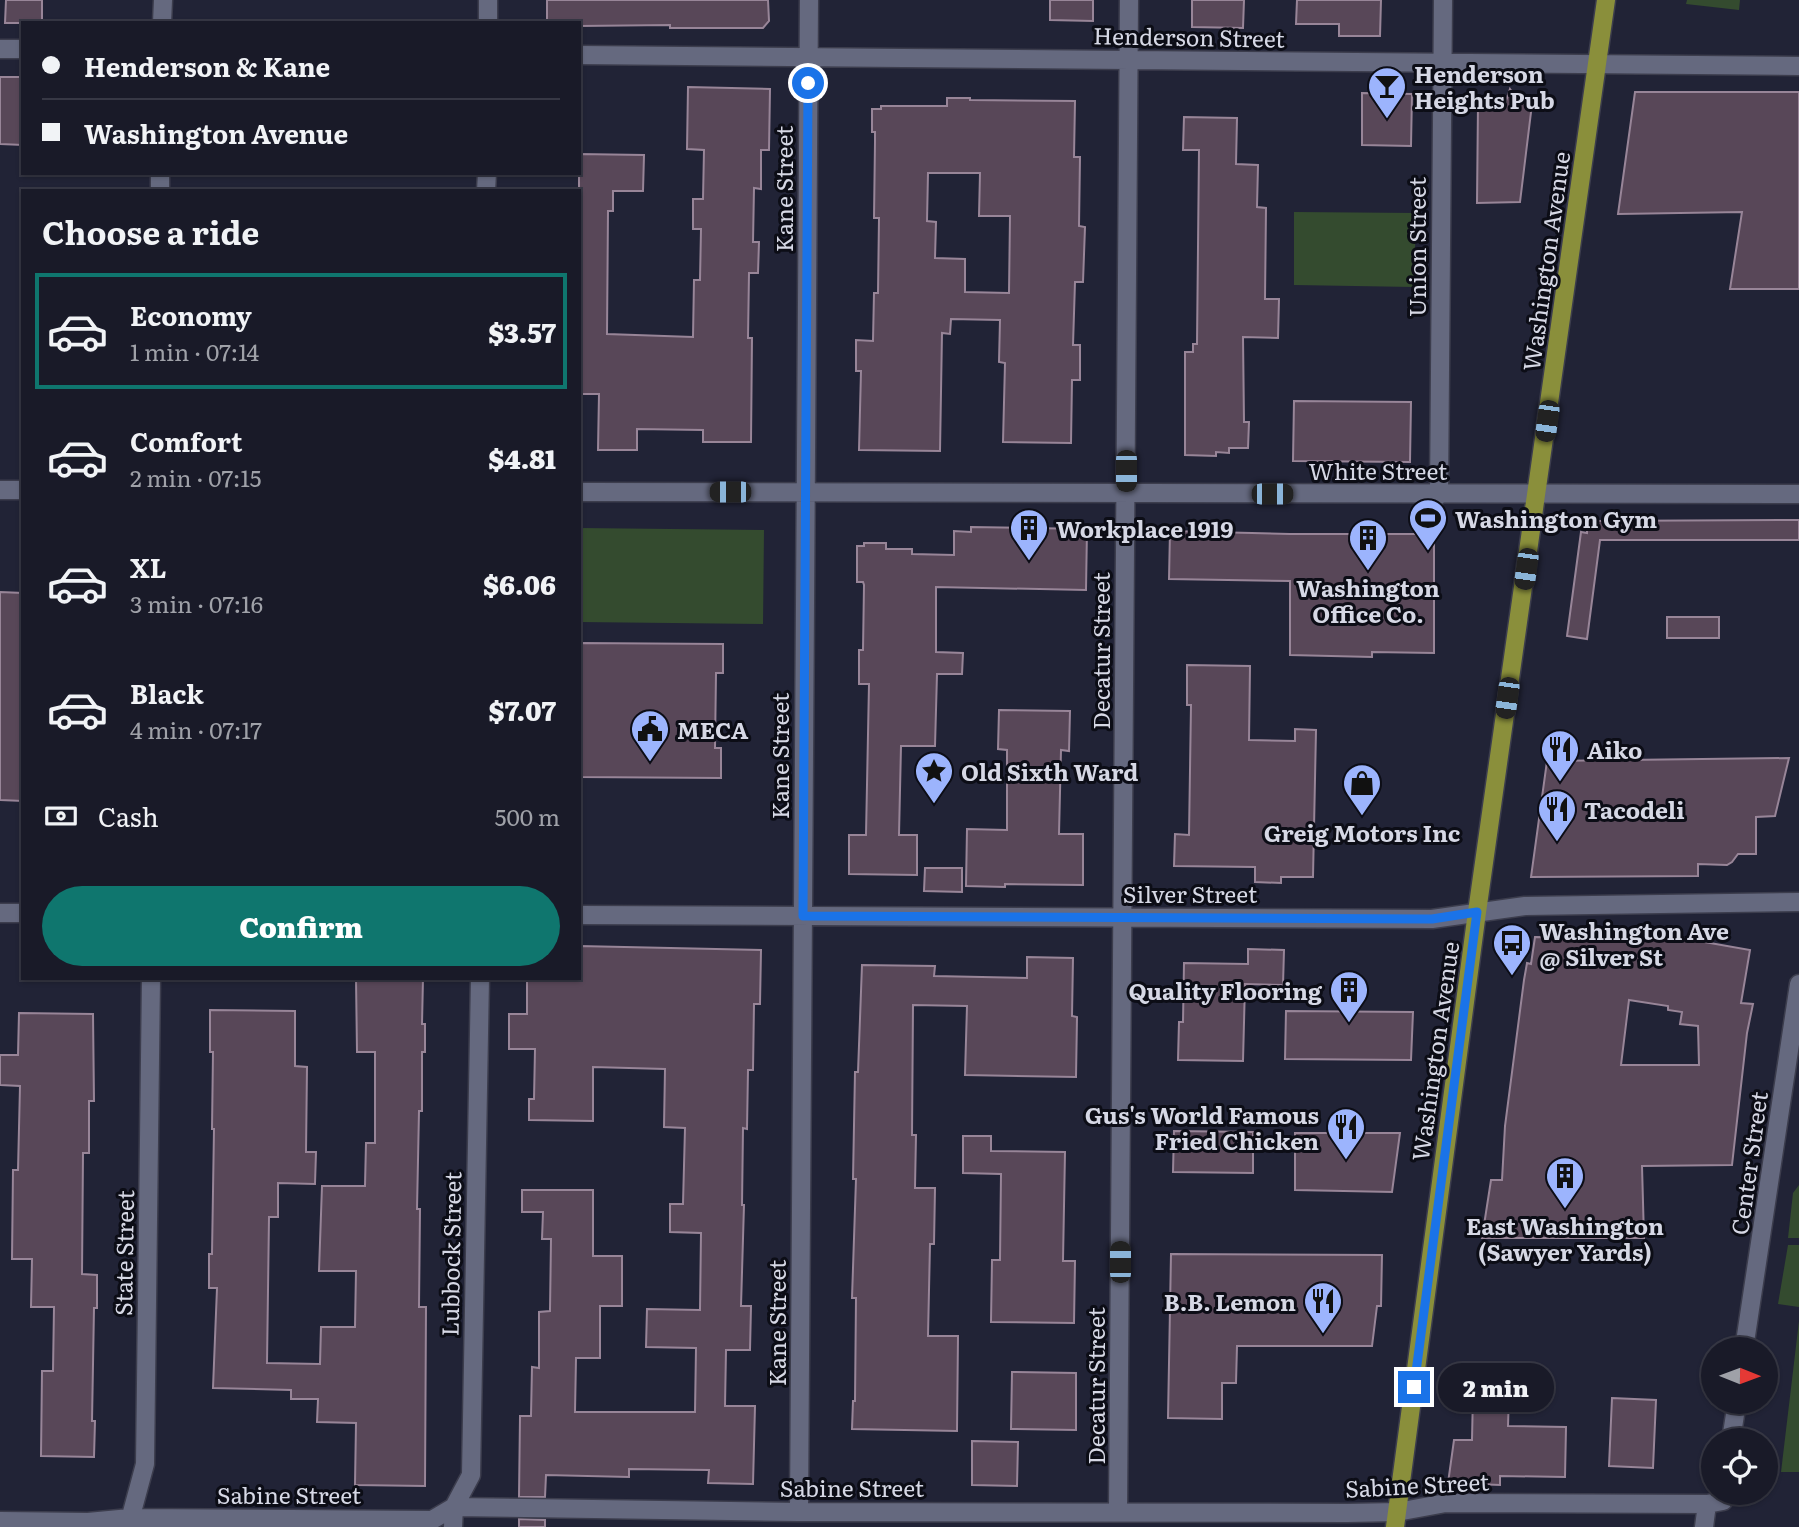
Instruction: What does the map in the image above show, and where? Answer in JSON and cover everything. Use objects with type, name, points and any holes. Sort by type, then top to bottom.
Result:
[{"type":"main road","name":"Washington Avenue","points":[[1396,1519],[1477,912],[1606,0]]},
{"type":"street","points":[[162,21],[163,0]]},
{"type":"street","points":[[488,0],[488,21]]},
{"type":"street","name":"Kane Street","points":[[799,1512],[809,0]]},
{"type":"street","name":"Decatur Street","points":[[1118,1512],[1129,0]]},
{"type":"street","name":"Union Street","points":[[1438,495],[1443,0]]},
{"type":"street","points":[[0,49],[21,49]]},
{"type":"street","name":"Henderson Street","points":[[581,55],[1799,66]]},
{"type":"street","points":[[0,490],[21,490]]},
{"type":"street","name":"White Street","points":[[581,492],[1799,494]]},
{"type":"street","name":"Silver Street","points":[[581,915],[1432,919],[1534,906],[1799,902]]},
{"type":"street","points":[[0,913],[21,913]]},
{"type":"street","name":"State Street","points":[[129,1522],[145,1464],[151,980]]},
{"type":"street","name":"Lubbock Street","points":[[453,1527],[454,1507],[471,1475],[480,980]]},
{"type":"street","name":"Center Street","points":[[1747,1337],[1799,984]]},
{"type":"street","name":"Sabine Street","points":[[0,1521],[432,1520],[454,1507],[799,1512],[1118,1512],[1396,1519],[1446,1503],[1701,1504]]},
{"type":"street","points":[[1704,1527],[1707,1505]]},
{"type":"green space","points":[[1687,0],[1740,0],[1739,10],[1686,4]]},
{"type":"green space","points":[[1294,212],[1416,213],[1414,287],[1294,285]]},
{"type":"green space","points":[[581,528],[764,530],[763,624],[581,622]]},
{"type":"green space","points":[[1799,1185],[1799,1238],[1788,1238],[1793,1193]]},
{"type":"green space","points":[[1788,1245],[1799,1245],[1799,1307],[1778,1304]]},
{"type":"green space","points":[[1799,1321],[1799,1472],[1781,1472]]},
{"type":"building","points":[[6,0],[42,0],[42,21],[5,23]]},
{"type":"building","points":[[547,0],[768,0],[769,21],[763,28],[670,28],[670,25],[581,26],[581,21],[547,21]]},
{"type":"building","points":[[1050,0],[1093,0],[1093,21],[1050,20]]},
{"type":"building","points":[[1192,0],[1244,0],[1243,28],[1192,27]]},
{"type":"building","points":[[1297,0],[1381,0],[1380,36],[1339,36],[1339,24],[1296,24]]},
{"type":"building","points":[[0,77],[21,77],[21,145],[0,144]]},
{"type":"building","points":[[688,87],[770,89],[769,150],[761,150],[761,189],[754,188],[753,242],[759,242],[758,273],[749,273],[748,338],[752,338],[751,442],[703,442],[703,430],[637,429],[637,450],[598,450],[599,394],[581,394],[581,154],[644,155],[643,191],[613,191],[613,211],[608,211],[607,334],[693,337],[694,280],[700,280],[701,229],[693,229],[693,199],[703,199],[704,150],[687,149]]},
{"type":"building","points":[[1510,89],[1521,104],[1532,104],[1520,202],[1477,203],[1478,104],[1505,104]]},
{"type":"building","points":[[1635,92],[1799,92],[1799,289],[1730,289],[1742,212],[1618,214]]},
{"type":"building","name":"Henderson Heights Pub","points":[[1362,93],[1412,94],[1411,146],[1362,145]]},
{"type":"building","points":[[947,98],[1075,101],[1074,157],[1080,157],[1079,226],[1085,227],[1083,282],[1075,282],[1073,345],[1080,345],[1080,380],[1072,380],[1071,443],[1003,442],[1005,363],[999,362],[1000,320],[951,319],[950,334],[942,333],[940,451],[859,450],[861,371],[856,371],[856,340],[873,341],[874,293],[878,293],[879,218],[874,218],[875,132],[872,132],[872,109],[881,109],[881,106],[947,106]],"holes":[[[928,173],[980,173],[979,216],[1010,216],[1009,293],[965,292],[965,259],[935,258],[936,222],[927,221]]]},
{"type":"building","points":[[1184,117],[1237,118],[1236,164],[1258,165],[1257,207],[1266,208],[1265,299],[1279,299],[1278,338],[1243,337],[1244,422],[1249,422],[1248,448],[1229,448],[1229,453],[1216,452],[1216,456],[1185,455],[1185,352],[1193,352],[1193,344],[1197,344],[1199,150],[1183,150]]},
{"type":"building","points":[[1294,401],[1411,402],[1410,462],[1293,461]]},
{"type":"building","points":[[1799,520],[1799,540],[1600,540],[1587,639],[1567,636],[1581,532],[1587,533],[1587,521]]},
{"type":"building","points":[[971,527],[1087,529],[1086,590],[936,587],[936,652],[963,653],[962,674],[937,674],[935,746],[901,746],[899,835],[917,835],[917,875],[849,874],[849,835],[866,835],[869,684],[859,684],[859,650],[863,650],[864,585],[863,582],[857,582],[857,546],[864,546],[864,543],[886,543],[886,549],[912,549],[912,554],[954,555],[954,531],[971,532]]},
{"type":"building","name":"Washington Office Co.","points":[[1170,531],[1434,534],[1434,653],[1372,652],[1372,657],[1290,655],[1290,581],[1169,579]]},
{"type":"building","points":[[0,592],[21,593],[21,801],[0,800]]},
{"type":"building","points":[[1667,617],[1719,617],[1719,638],[1667,638]]},
{"type":"building","name":"MECA","points":[[581,643],[723,644],[723,673],[716,673],[715,748],[721,748],[721,778],[581,777]]},
{"type":"building","points":[[1187,665],[1250,666],[1249,740],[1295,741],[1295,729],[1316,730],[1313,877],[1281,877],[1281,883],[1255,882],[1255,867],[1174,866],[1175,834],[1189,835],[1191,705],[1187,705]]},
{"type":"building","points":[[999,710],[1070,711],[1069,751],[1061,750],[1059,834],[1083,834],[1083,885],[966,886],[967,829],[1007,830],[1007,750],[998,749]]},
{"type":"building","points":[[1789,758],[1775,816],[1756,817],[1756,854],[1738,854],[1727,865],[1698,864],[1698,876],[1531,877],[1547,761]]},
{"type":"building","points":[[925,868],[962,868],[962,892],[924,891]]},
{"type":"building","points":[[1535,937],[1676,937],[1750,950],[1741,1003],[1753,1004],[1747,1033],[1732,1165],[1642,1166],[1644,1238],[1482,1238],[1491,1180],[1502,1180],[1505,1126],[1524,980],[1527,963],[1531,964]],"holes":[[[1629,1000],[1668,1006],[1668,1010],[1682,1012],[1680,1024],[1698,1026],[1699,1065],[1621,1065]]]},
{"type":"building","points":[[581,946],[761,950],[760,1004],[754,1004],[753,1070],[748,1070],[747,1129],[743,1128],[741,1306],[751,1306],[750,1350],[726,1350],[725,1406],[755,1406],[753,1484],[708,1483],[709,1470],[629,1469],[629,1477],[546,1475],[545,1497],[519,1497],[520,1416],[531,1416],[532,1367],[539,1368],[539,1312],[550,1311],[551,1239],[542,1239],[543,1212],[522,1212],[522,1190],[593,1190],[593,1256],[622,1256],[622,1306],[600,1306],[600,1358],[576,1358],[575,1412],[695,1412],[696,1348],[646,1347],[647,1309],[700,1310],[701,1233],[670,1232],[670,1204],[683,1204],[685,1128],[664,1127],[665,1069],[593,1067],[593,1121],[529,1120],[529,1099],[534,1099],[535,1049],[509,1049],[509,1014],[527,1014],[527,980],[581,980]]},
{"type":"building","points":[[1248,949],[1284,950],[1283,985],[1245,984],[1243,1061],[1178,1060],[1179,1022],[1183,1022],[1184,963],[1248,964]]},
{"type":"building","points":[[1027,957],[1073,958],[1072,1016],[1077,1017],[1076,1077],[965,1075],[967,1006],[913,1005],[912,1135],[916,1135],[915,1188],[935,1188],[934,1244],[930,1244],[928,1336],[958,1336],[957,1431],[852,1429],[855,1401],[856,1298],[852,1298],[856,1179],[853,1179],[855,1072],[858,1072],[862,965],[935,966],[934,976],[1027,978]]},
{"type":"building","points":[[356,980],[423,980],[422,1024],[425,1024],[425,1052],[422,1052],[417,1209],[420,1209],[419,1307],[426,1307],[425,1486],[355,1485],[356,1423],[317,1422],[318,1399],[291,1399],[291,1390],[213,1388],[217,1288],[209,1288],[214,1129],[210,1010],[295,1011],[295,1066],[307,1067],[306,1152],[316,1152],[315,1184],[278,1183],[278,1217],[269,1217],[267,1363],[320,1364],[321,1327],[355,1327],[356,1271],[319,1271],[322,1186],[365,1186],[366,1143],[375,1143],[375,1052],[357,1052]]},
{"type":"building","name":"Quality Flooring","points":[[1286,1011],[1413,1012],[1411,1060],[1285,1059]]},
{"type":"building","points":[[19,1013],[93,1014],[94,1101],[89,1101],[89,1153],[83,1153],[82,1274],[97,1275],[92,1421],[95,1421],[94,1457],[41,1456],[42,1371],[53,1371],[54,1307],[31,1307],[32,1259],[12,1259],[13,1170],[18,1170],[20,1086],[0,1085],[0,1055],[18,1055]]},
{"type":"building","points":[[1174,1131],[1253,1132],[1253,1173],[1173,1172]]},
{"type":"building","name":"Gus's World Famous Fried Chicken","points":[[1295,1133],[1400,1133],[1392,1192],[1295,1190]]},
{"type":"building","points":[[963,1136],[991,1136],[991,1151],[1065,1152],[1063,1261],[1075,1261],[1074,1323],[991,1322],[992,1260],[1000,1260],[1001,1174],[963,1173]]},
{"type":"building","points":[[1171,1254],[1382,1255],[1381,1306],[1377,1306],[1372,1346],[1237,1346],[1236,1383],[1222,1383],[1222,1419],[1168,1418]]},
{"type":"building","points":[[1012,1372],[1076,1373],[1076,1430],[1011,1429]]},
{"type":"building","points":[[1473,1393],[1509,1394],[1508,1426],[1566,1427],[1565,1477],[1500,1476],[1500,1485],[1448,1483],[1454,1440],[1472,1440]]},
{"type":"building","points":[[1612,1398],[1656,1400],[1653,1468],[1609,1466]]},
{"type":"building","points":[[972,1441],[1018,1442],[1017,1486],[972,1485]]},
{"type":"building","points":[[519,1519],[545,1520],[545,1527],[519,1527]]},
{"type":"place","name":"Henderson Heights Pub","points":[[1387,120]]},
{"type":"place","name":"Washington Gym","points":[[1428,552]]},
{"type":"place","name":"Workplace 1919","points":[[1029,562]]},
{"type":"place","name":"Washington Office Co.","points":[[1368,572]]},
{"type":"place","name":"MECA","points":[[650,763]]},
{"type":"place","name":"Aiko","points":[[1560,783]]},
{"type":"place","name":"Old Sixth Ward","points":[[934,805]]},
{"type":"place","name":"Greig Motors Inc","points":[[1362,817]]},
{"type":"place","name":"Tacodeli","points":[[1557,843]]},
{"type":"place","name":"Washington Ave @ Silver St","points":[[1512,977]]},
{"type":"place","name":"Quality Flooring","points":[[1349,1024]]},
{"type":"place","name":"Gus's World Famous Fried Chicken","points":[[1346,1161]]},
{"type":"place","name":"East Washington (Sawyer Yards)","points":[[1565,1210]]},
{"type":"place","name":"B.B. Lemon","points":[[1323,1335]]},
{"type":"route","points":[[808,83],[803,916],[1432,919],[1477,912],[1414,1387]]}]
